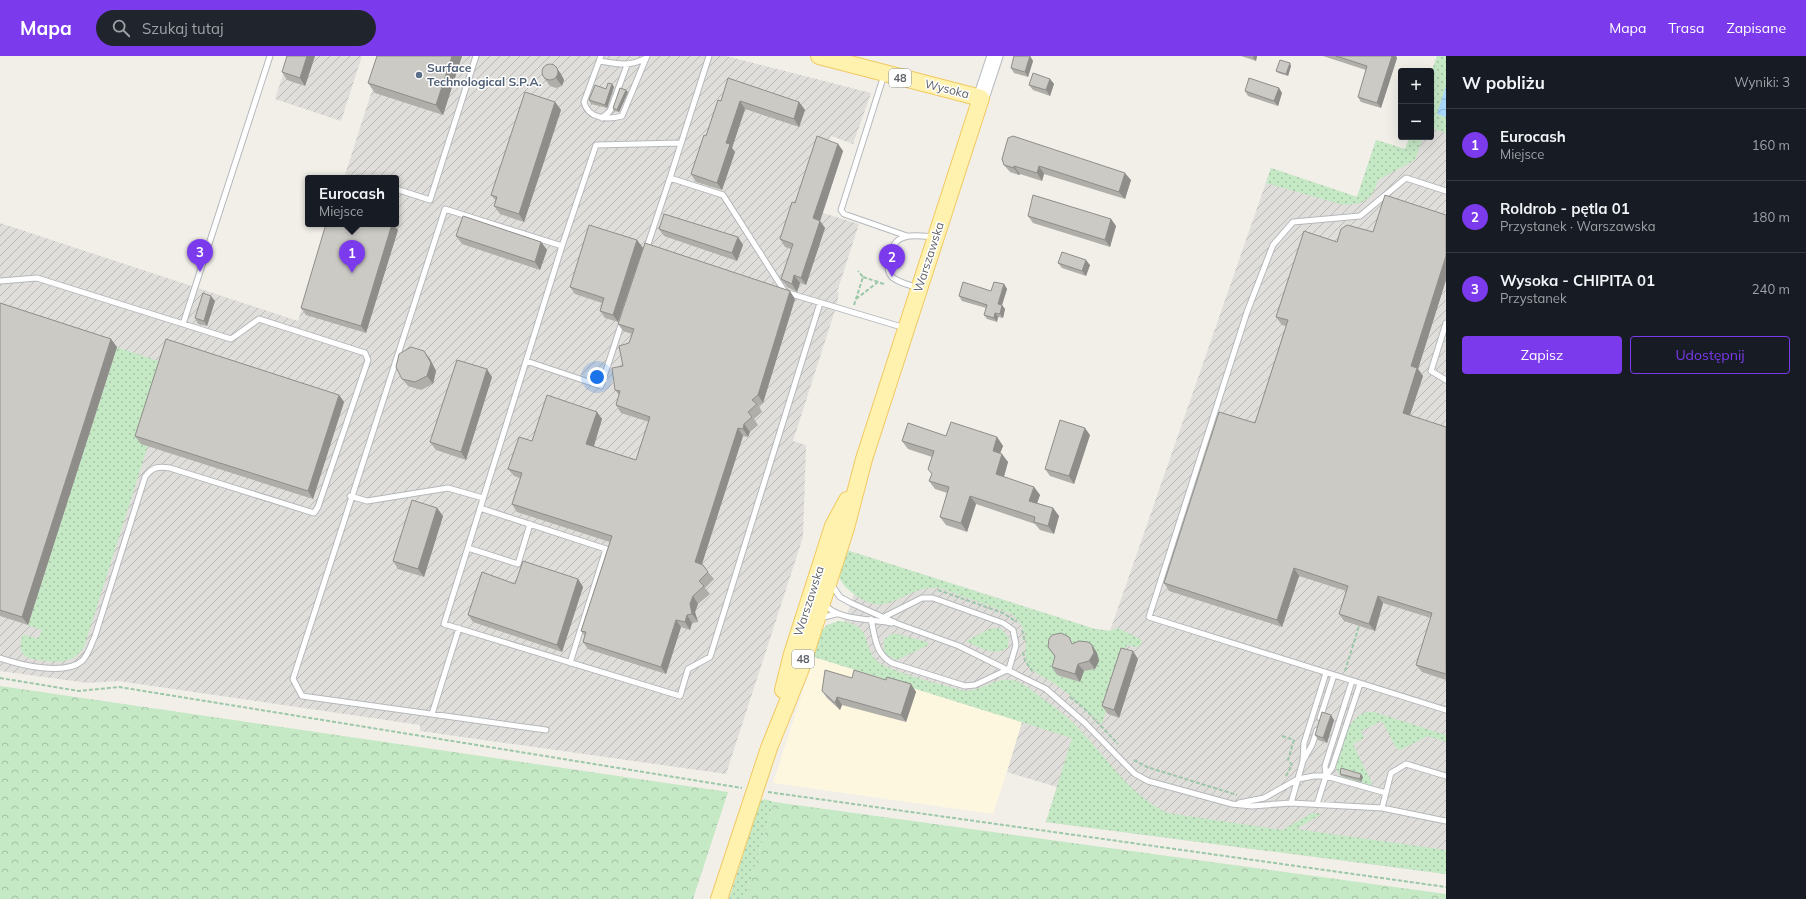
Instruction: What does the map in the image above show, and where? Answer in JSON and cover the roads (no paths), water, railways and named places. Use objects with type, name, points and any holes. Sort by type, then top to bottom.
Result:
[{"type":"main road","name":"Wysoka","points":[[819,56],[854,63],[884,74],[982,98]]},
{"type":"main road","name":"Warszawska","points":[[719,899],[754,790],[800,671],[809,622],[825,570],[846,528],[864,459],[995,56]]},
{"type":"main road","name":"Warszawska","points":[[809,622],[822,601],[825,570]]},
{"type":"lane","points":[[183,324],[270,56]]},
{"type":"lane","points":[[399,190],[430,200],[476,56]]},
{"type":"lane","points":[[644,254],[709,56]]},
{"type":"lane","points":[[646,57],[622,116],[602,118],[591,113],[586,108],[584,102],[600,58],[627,65],[637,63],[646,57]]},
{"type":"lane","points":[[602,118],[610,111],[627,65]]},
{"type":"lane","points":[[884,74],[841,210],[844,214],[907,236],[935,237]]},
{"type":"lane","points":[[680,144],[596,145],[562,246],[444,624],[680,696],[688,669],[710,657],[820,303]]},
{"type":"lane","points":[[670,178],[724,195],[785,292],[906,329]]},
{"type":"lane","points":[[1446,191],[1406,178],[1360,216],[1293,222],[1274,245],[1247,312],[1149,617],[1446,710]]},
{"type":"lane","points":[[546,730],[302,696],[293,679],[350,496],[445,209],[562,246]]},
{"type":"lane","points":[[907,236],[894,245],[888,264],[889,272],[892,277],[919,288]]},
{"type":"lane","points":[[0,281],[37,278],[231,339],[259,319],[360,352],[368,356],[367,364],[316,511],[314,513],[306,512],[170,468],[160,466],[151,469],[145,477],[92,641],[88,652],[82,660],[72,667],[58,668],[40,667],[0,658]]},
{"type":"lane","points":[[526,361],[600,386],[625,313]]},
{"type":"lane","points":[[1446,323],[1431,371],[1446,380]]},
{"type":"lane","points":[[350,496],[367,501],[448,488],[483,498]]},
{"type":"lane","points":[[480,508],[606,549],[570,662]]},
{"type":"lane","points":[[468,548],[518,564],[530,524]]},
{"type":"lane","points":[[825,570],[840,597]]},
{"type":"lane","points":[[898,624],[871,619],[847,617],[836,614],[827,609],[822,601],[831,597],[840,597],[898,624],[959,646],[1046,689],[1085,723],[1135,774],[1148,781],[1232,804],[1252,806],[1291,803],[1382,808],[1446,821]]},
{"type":"lane","points":[[884,617],[922,598],[933,598],[1003,623],[1013,630],[1016,645],[1009,670]]},
{"type":"lane","points":[[809,622],[836,614]]},
{"type":"lane","points":[[871,619],[878,649],[884,658],[892,663],[965,686],[975,685],[1009,670]]},
{"type":"lane","points":[[432,714],[459,628]]},
{"type":"lane","points":[[1291,803],[1303,761],[1304,743],[1326,673]]},
{"type":"lane","points":[[1303,761],[1312,745],[1334,675]]},
{"type":"lane","points":[[1326,776],[1325,766],[1352,681]]},
{"type":"lane","points":[[1317,804],[1326,776],[1332,768],[1360,684]]},
{"type":"lane","points":[[1382,808],[1391,773],[1406,764],[1446,776]]},
{"type":"lane","points":[[1232,804],[1264,798],[1298,779],[1326,776],[1386,793]]},
{"type":"water","points":[[1446,86],[1446,117],[1437,114]]},
{"type":"place","name":"Surface Technological S.P.A.","points":[[419,75]]},
{"type":"place","name":"Wysoka - CHIPITA 01","points":[[200,272]]},
{"type":"place","name":"Eurocash","points":[[352,273]]},
{"type":"place","name":"Roldrob - pętla 01","points":[[892,277]]}]
